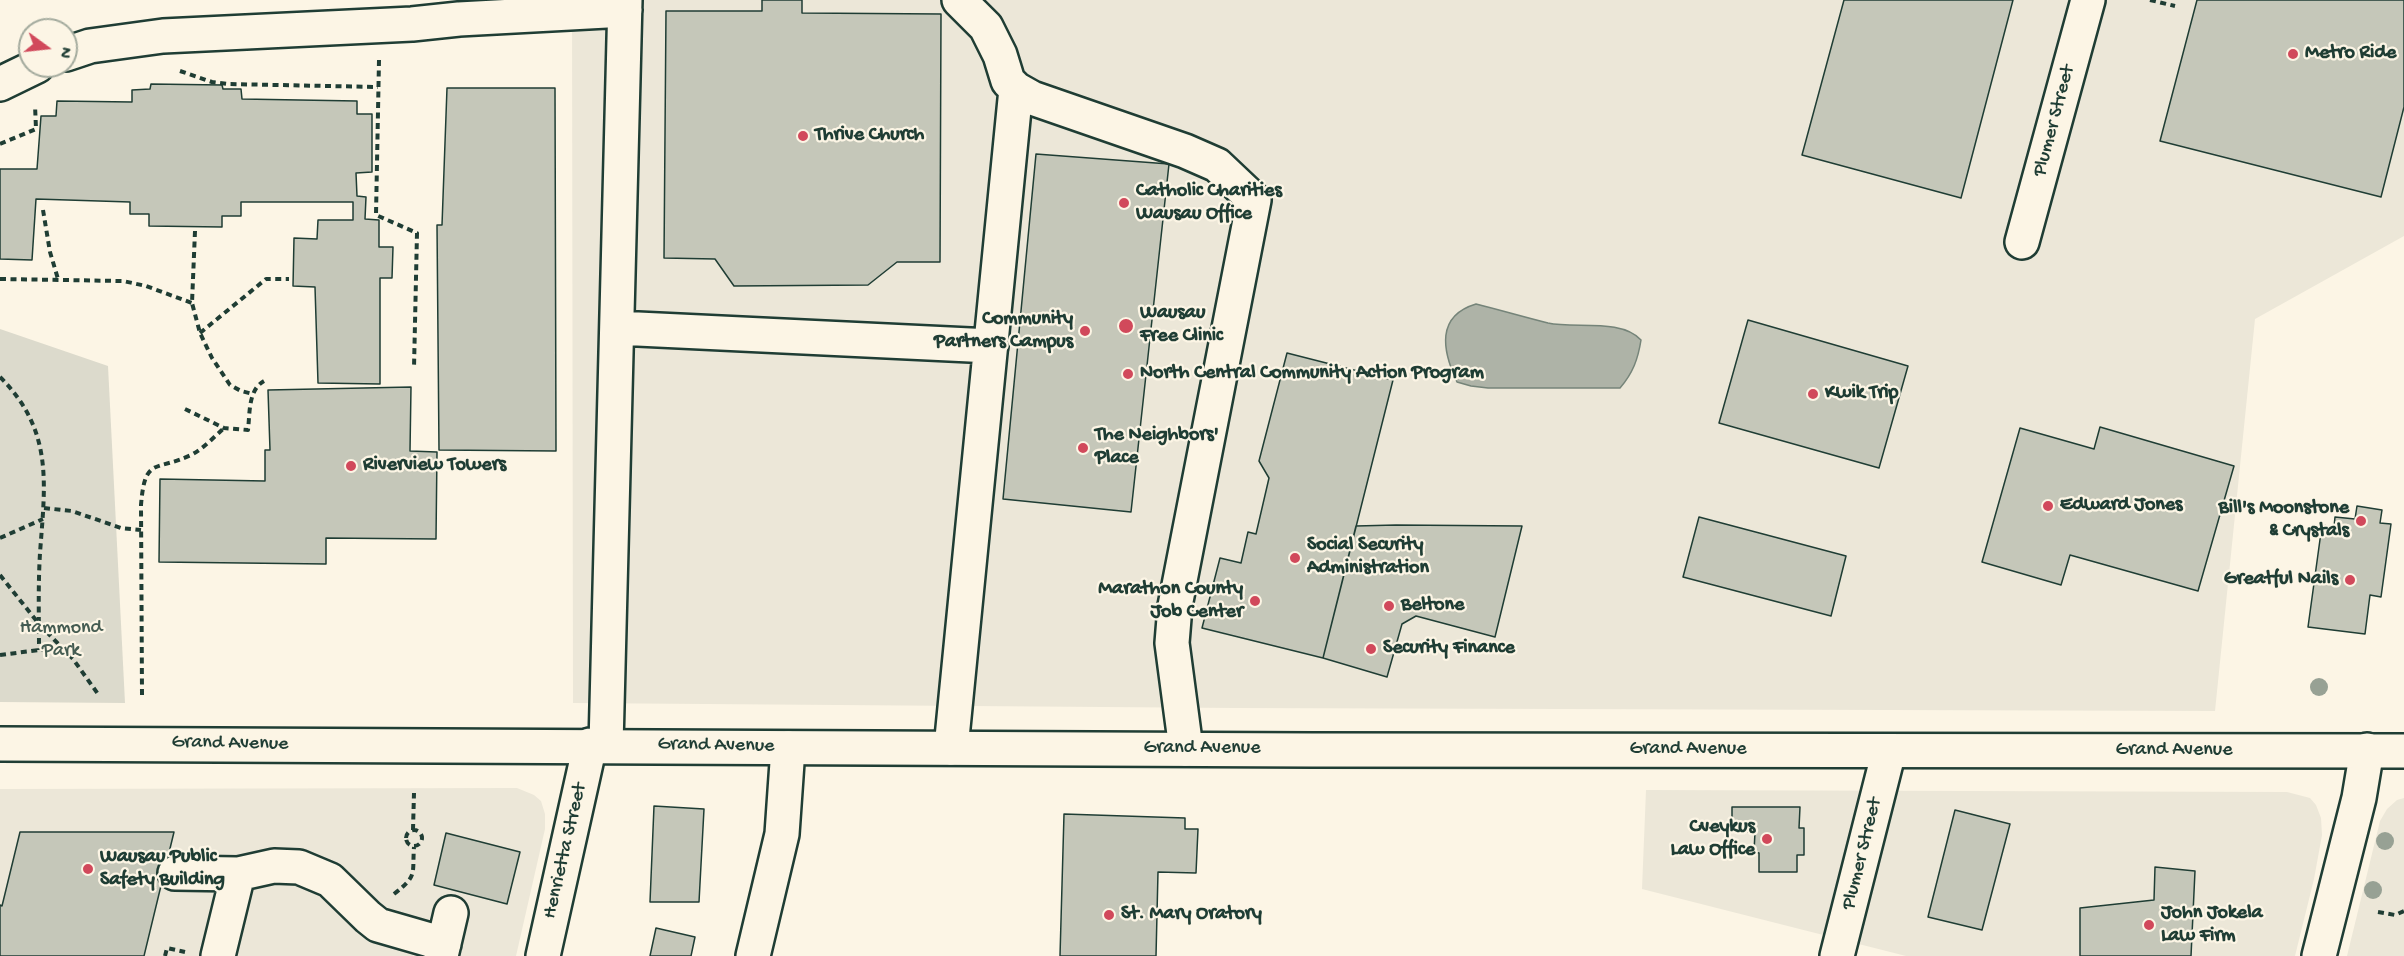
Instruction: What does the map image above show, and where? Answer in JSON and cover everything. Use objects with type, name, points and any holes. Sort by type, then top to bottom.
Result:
[{"type":"main road","points":[[959,0],[986,27],[1000,55],[1003,72],[1016,89],[1032,98],[1185,151],[1217,165],[1254,200],[1175,606],[1172,643],[1186,749]]},
{"type":"main road","name":"Plumer Street","points":[[2022,242],[2088,0]]},
{"type":"main road","points":[[78,50],[90,46],[163,36],[412,24],[625,5]]},
{"type":"main road","name":"Henrietta Street","points":[[543,956],[598,745],[617,328],[625,5]]},
{"type":"main road","points":[[0,84],[36,81]]},
{"type":"main road","points":[[951,748],[1016,89]]},
{"type":"main road","points":[[617,328],[991,346]]},
{"type":"main road","name":"Grand Avenue","points":[[0,744],[2404,751]]},
{"type":"main road","points":[[753,956],[782,834],[788,748]]},
{"type":"main road","points":[[2319,956],[2359,798],[2367,750]]},
{"type":"main road","name":"Plumer Street","points":[[1837,956],[1889,751]]},
{"type":"main road","points":[[175,873],[238,874],[282,866],[310,870],[330,880],[378,925],[445,938]]},
{"type":"main road","points":[[218,956],[238,874]]},
{"type":"path","points":[[2150,0],[2175,6]]},
{"type":"path","points":[[379,53],[376,215],[417,233],[414,368]]},
{"type":"path","points":[[173,69],[202,79],[228,84],[378,87]]},
{"type":"path","points":[[0,144],[36,129],[36,81]]},
{"type":"path","points":[[43,210],[50,252],[58,279]]},
{"type":"path","points":[[195,231],[192,303],[200,333],[212,358],[230,385],[241,391],[253,393]]},
{"type":"path","points":[[0,279],[123,281],[146,286],[192,303]]},
{"type":"path","points":[[200,333],[266,279],[290,279]]},
{"type":"path","points":[[0,377],[28,411],[36,430],[44,468],[44,519],[38,593],[39,650]]},
{"type":"path","points":[[185,409],[224,428],[249,430],[253,393],[264,381]]},
{"type":"path","points":[[142,695],[141,530],[142,489],[146,475],[157,466],[193,454],[224,428]]},
{"type":"path","points":[[44,508],[72,511],[121,528],[141,530]]},
{"type":"path","points":[[0,538],[44,519]]},
{"type":"path","points":[[0,575],[39,624],[66,651],[98,694]]},
{"type":"path","points":[[0,655],[39,650],[66,651]]},
{"type":"path","points":[[413,830],[414,793]]},
{"type":"path","points":[[413,830],[418,832],[422,838],[420,843],[414,847]]},
{"type":"path","points":[[413,830],[405,837],[408,845],[414,847]]},
{"type":"path","points":[[392,896],[407,884],[413,875],[414,847]]},
{"type":"path","points":[[2378,912],[2395,915],[2404,911]]},
{"type":"shaded area","points":[[572,0],[2404,0],[2404,236],[2255,319],[2215,711],[573,703]]},
{"type":"shaded area","points":[[1476,304],[1548,323],[1610,327],[1632,333],[1641,340],[1632,371],[1620,388],[1488,388],[1457,382],[1446,346],[1448,326],[1463,309]]},
{"type":"shaded area","points":[[517,788],[534,795],[541,801],[545,814],[545,829],[516,956],[0,956],[0,789]]},
{"type":"shaded area","points":[[1646,790],[2287,792],[2310,798],[2316,805],[2321,818],[2322,835],[2295,956],[1906,956],[1642,889]]},
{"type":"shaded area","points":[[2404,798],[2404,956],[2347,956],[2380,821],[2387,809],[2397,800]]},
{"type":"green space","name":"Hammond Park","points":[[0,329],[108,366],[125,703],[0,702]]},
{"type":"building","name":"Thrive Church","points":[[762,0],[802,0],[802,13],[941,14],[940,262],[897,262],[868,285],[734,286],[715,259],[664,258],[666,11],[762,11]]},
{"type":"building","points":[[1844,0],[2013,0],[1961,198],[1802,155]]},
{"type":"building","name":"Metro Ride","points":[[2197,0],[2404,0],[2404,107],[2381,197],[2160,141]]},
{"type":"building","points":[[151,84],[222,85],[223,89],[241,89],[242,99],[357,101],[357,114],[372,114],[372,172],[356,173],[357,196],[366,197],[365,219],[379,220],[379,247],[393,247],[392,278],[380,278],[380,384],[318,383],[315,287],[293,286],[294,238],[317,239],[318,220],[353,220],[353,202],[241,202],[241,216],[222,216],[222,227],[149,226],[149,214],[130,214],[130,202],[36,199],[32,260],[0,259],[0,169],[37,169],[41,116],[56,116],[57,101],[132,102],[132,90],[150,89]]},
{"type":"building","points":[[447,88],[555,88],[556,451],[439,450],[437,225],[442,225]]},
{"type":"building","name":"Community Partners Campus","points":[[1036,154],[1169,164],[1131,512],[1003,499]]},
{"type":"building","name":"Kwik Trip","points":[[1748,320],[1908,366],[1879,468],[1719,423]]},
{"type":"building","points":[[1287,353],[1393,380],[1323,658],[1202,628],[1220,558],[1241,563],[1248,532],[1256,534],[1269,478],[1259,461]]},
{"type":"building","name":"Riverview Towers","points":[[411,387],[410,451],[437,452],[436,539],[326,538],[326,564],[159,562],[160,479],[265,481],[265,450],[270,450],[268,390]]},
{"type":"building","points":[[2100,427],[2234,466],[2198,591],[2070,555],[2061,585],[1982,562],[2020,428],[2094,449]]},
{"type":"building","points":[[2357,506],[2382,510],[2380,523],[2391,524],[2381,597],[2370,595],[2365,634],[2308,627],[2322,525],[2334,527],[2335,517],[2355,519]]},
{"type":"building","points":[[1699,517],[1846,556],[1831,616],[1683,577]]},
{"type":"building","points":[[1356,526],[1522,526],[1495,637],[1416,616],[1402,624],[1387,677],[1323,658]]},
{"type":"building","points":[[654,806],[704,809],[699,902],[650,902]]},
{"type":"building","points":[[1732,807],[1800,807],[1799,828],[1804,828],[1804,855],[1797,855],[1797,872],[1759,872],[1759,853],[1754,852],[1755,832],[1732,832]]},
{"type":"building","points":[[1955,810],[2010,824],[1982,930],[1928,917]]},
{"type":"building","name":"St. Mary Oratory","points":[[1064,814],[1185,818],[1185,829],[1198,829],[1196,873],[1158,872],[1156,956],[1060,956]]},
{"type":"building","name":"Wausau Public Safety Building","points":[[20,832],[174,832],[144,956],[0,956],[0,905],[2,906]]},
{"type":"building","points":[[446,833],[520,852],[507,904],[434,885]]},
{"type":"building","points":[[2155,867],[2195,871],[2191,956],[2080,956],[2080,908],[2154,900]]},
{"type":"building","points":[[656,928],[695,937],[691,956],[650,956]]},
{"type":"place","name":"Metro Ride","points":[[2293,54]]},
{"type":"place","name":"Thrive Church","points":[[803,136]]},
{"type":"place","name":"Catholic Charities Wausau Office","points":[[1124,203]]},
{"type":"place","name":"Wausau Free Clinic","points":[[1126,326]]},
{"type":"place","name":"Community Partners Campus","points":[[1085,331]]},
{"type":"place","name":"North Central Community Action Program","points":[[1128,374]]},
{"type":"place","name":"Kwik Trip","points":[[1813,394]]},
{"type":"place","name":"The Neighbors' Place","points":[[1083,448]]},
{"type":"place","name":"Riverview Towers","points":[[351,466]]},
{"type":"place","name":"Edward Jones","points":[[2048,506]]},
{"type":"place","name":"Bill's Moonstone & Crystals","points":[[2361,521]]},
{"type":"place","name":"Social Security Administration","points":[[1295,558]]},
{"type":"place","name":"Greatful Nails","points":[[2350,580]]},
{"type":"place","name":"Marathon County Job Center","points":[[1255,601]]},
{"type":"place","name":"Beltone","points":[[1389,606]]},
{"type":"place","name":"Security Finance","points":[[1371,649]]},
{"type":"place","name":"Cveykus Law Office","points":[[1767,839]]},
{"type":"place","name":"Wausau Public Safety Building","points":[[88,869]]},
{"type":"place","name":"St. Mary Oratory","points":[[1109,915]]},
{"type":"place","name":"John Jokela Law Firm","points":[[2149,925]]}]
